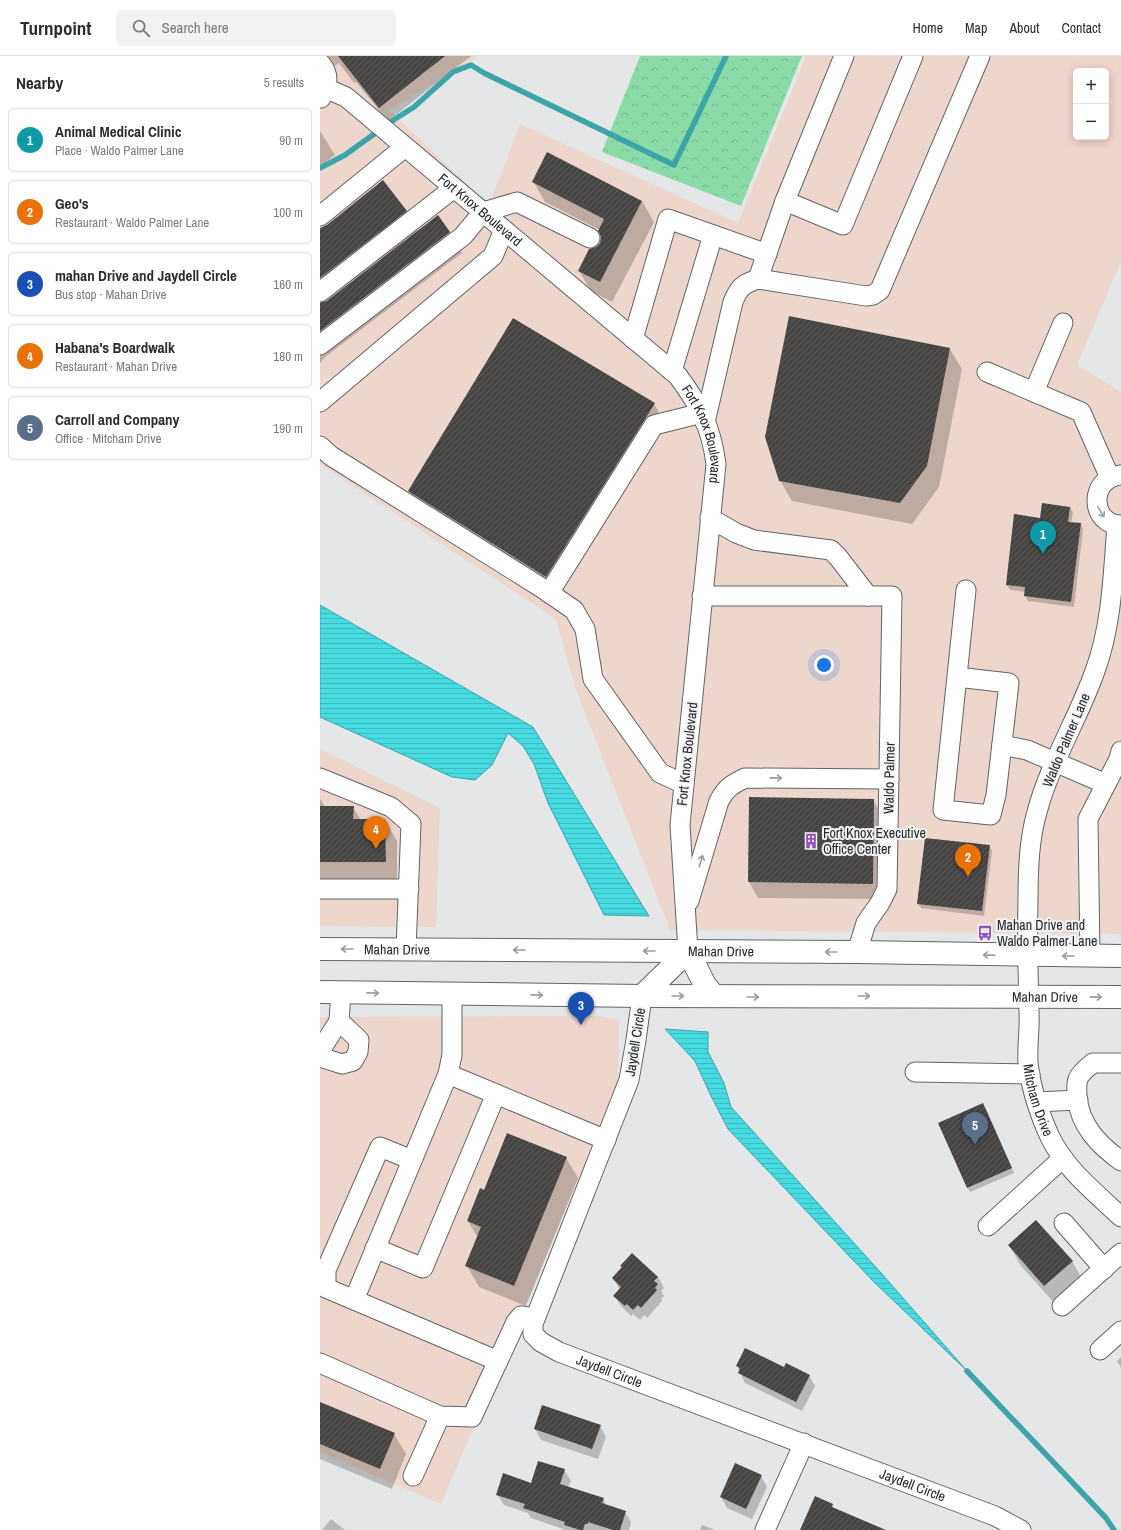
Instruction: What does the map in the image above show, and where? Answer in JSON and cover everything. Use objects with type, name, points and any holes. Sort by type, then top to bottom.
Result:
[{"type":"main road","name":"Mahan Drive","points":[[320,949],[857,952],[1028,956],[1121,956]]},
{"type":"main road","points":[[642,996],[688,951],[705,985],[714,996]]},
{"type":"main road","name":"Mahan Drive","points":[[320,992],[642,996],[1121,997]]},
{"type":"street","points":[[758,279],[784,201],[844,56]]},
{"type":"street","points":[[784,201],[843,225],[913,56]]},
{"type":"street","points":[[549,593],[654,425],[704,417],[737,292],[746,283],[758,279],[866,296],[873,295],[880,290],[980,56]]},
{"type":"street","points":[[320,63],[326,69],[328,77],[322,94]]},
{"type":"street","name":"Fort Knox Boulevard","points":[[322,94],[346,98],[678,376],[697,403],[704,417],[714,445],[716,464],[680,825],[688,951]]},
{"type":"street","points":[[320,216],[399,142]]},
{"type":"street","points":[[320,292],[454,188]]},
{"type":"street","points":[[320,345],[463,236],[483,212],[517,202],[590,238]]},
{"type":"street","points":[[633,338],[668,219],[767,254]]},
{"type":"street","points":[[320,402],[493,256],[504,230]]},
{"type":"street","points":[[672,371],[713,235]]},
{"type":"street","points":[[1034,392],[1063,323]]},
{"type":"street","points":[[987,372],[1081,412],[1116,476],[1103,483],[1096,497],[1097,507],[1101,515],[1108,522],[1119,525]]},
{"type":"street","points":[[320,446],[331,456],[574,610],[585,629],[593,678],[660,773],[684,784]]},
{"type":"street","points":[[710,518],[736,533],[754,540],[831,550],[868,596]]},
{"type":"street","name":"Waldo Palmer Lane","points":[[1028,956],[1028,875],[1031,840],[1037,811],[1056,762],[1095,673],[1103,646],[1109,615],[1119,525]]},
{"type":"street","points":[[957,677],[1009,683],[996,795],[990,815],[943,810],[966,590]]},
{"type":"street","points":[[702,596],[868,596]]},
{"type":"street","name":"Waldo Palmer","points":[[857,952],[866,922],[880,903],[887,889],[892,596],[868,596]]},
{"type":"street","points":[[1002,745],[1027,750],[1106,784]]},
{"type":"street","points":[[1090,956],[1088,819],[1119,759],[1121,751]]},
{"type":"street","points":[[320,778],[391,806],[411,824],[406,949]]},
{"type":"street","points":[[685,912],[719,802],[731,784],[745,778],[889,779]]},
{"type":"street","points":[[320,889],[409,889]]},
{"type":"street","name":"Mitcham Drive","points":[[1028,956],[1028,1061],[1040,1114],[1051,1139],[1063,1158],[1076,1174],[1121,1217]]},
{"type":"street","points":[[320,1057],[342,1064],[353,1061],[358,1052],[359,1040],[327,1036],[341,992]]},
{"type":"street","points":[[354,1300],[448,1074],[452,1055],[452,994]]},
{"type":"street","name":"Jaydell Circle","points":[[642,996],[629,1080],[535,1318],[533,1324],[533,1334],[541,1342],[560,1352],[995,1516],[1021,1530]]},
{"type":"street","points":[[1121,1062],[1093,1063],[1078,1078],[1079,1110],[1091,1133],[1106,1150],[1121,1161]]},
{"type":"street","points":[[916,1072],[1030,1074]]},
{"type":"street","points":[[448,1074],[606,1140]]},
{"type":"street","points":[[375,1248],[423,1268],[496,1094]]},
{"type":"street","points":[[1037,1102],[1078,1100]]},
{"type":"street","points":[[412,1160],[380,1147],[326,1270],[326,1288],[498,1361]]},
{"type":"street","points":[[988,1226],[1063,1158]]},
{"type":"street","points":[[1064,1223],[1104,1269]]},
{"type":"street","points":[[1062,1306],[1121,1253]]},
{"type":"street","points":[[320,1363],[440,1416],[472,1417],[516,1322],[521,1316],[535,1318]]},
{"type":"street","points":[[1100,1350],[1121,1330]]},
{"type":"street","points":[[413,1476],[440,1416]]},
{"type":"street","points":[[765,1530],[804,1443]]},
{"type":"shaded area","points":[[320,56],[479,56],[389,110],[489,205],[520,124],[738,223],[806,56],[1121,56],[1121,261],[1077,365],[1121,392],[1121,934],[670,930],[575,687],[556,619],[320,464]]},
{"type":"shaded area","points":[[320,749],[440,808],[436,927],[320,926]]},
{"type":"shaded area","points":[[598,1016],[619,1020],[618,1086],[441,1504],[320,1452],[320,1017]]},
{"type":"green space","points":[[640,56],[802,56],[741,206],[602,152]]},
{"type":"water","points":[[320,605],[533,727],[649,916],[604,915],[548,803],[534,764],[523,746],[508,733],[492,765],[475,780],[452,777],[320,717]]},
{"type":"water","points":[[665,1029],[708,1032],[708,1052],[724,1083],[731,1107],[882,1274],[967,1371],[873,1281],[728,1129],[695,1061]]},
{"type":"building","points":[[338,56],[445,56],[379,108]]},
{"type":"building","points":[[547,152],[642,201],[600,282],[578,271],[589,249],[596,247],[600,243],[601,237],[598,231],[604,219],[532,182]]},
{"type":"building","points":[[383,180],[407,211],[320,278],[320,228],[327,225]]},
{"type":"building","points":[[438,215],[450,232],[320,331],[320,303],[327,301]]},
{"type":"building","points":[[789,316],[950,348],[927,466],[900,503],[779,481],[765,437]]},
{"type":"building","points":[[513,318],[655,403],[546,577],[408,491]]},
{"type":"building","points":[[1042,503],[1070,507],[1068,522],[1081,523],[1071,602],[1024,596],[1025,587],[1006,585],[1014,514],[1040,518]]},
{"type":"building","name":"Fort Knox Executive Office Center","points":[[749,797],[874,799],[873,884],[748,882]]},
{"type":"building","points":[[320,806],[354,806],[353,819],[385,819],[386,862],[320,862]]},
{"type":"building","points":[[925,838],[990,845],[982,911],[917,904]]},
{"type":"building","points":[[983,1103],[1012,1168],[967,1188],[938,1123]]},
{"type":"building","points":[[507,1133],[567,1157],[514,1286],[465,1266],[481,1227],[467,1221],[480,1188],[484,1190]]},
{"type":"building","points":[[1036,1220],[1073,1261],[1044,1286],[1008,1245]]},
{"type":"building","points":[[632,1253],[658,1277],[654,1281],[658,1284],[655,1288],[657,1290],[641,1308],[638,1305],[633,1310],[627,1304],[625,1306],[613,1296],[621,1287],[612,1278],[622,1267],[620,1266]]},
{"type":"building","points":[[745,1348],[784,1367],[786,1363],[810,1375],[796,1402],[738,1373],[740,1368],[736,1366]]},
{"type":"building","points":[[320,1402],[395,1433],[380,1469],[320,1444]]},
{"type":"building","points":[[542,1405],[601,1425],[592,1449],[534,1429]]},
{"type":"building","points":[[538,1461],[565,1469],[560,1484],[604,1498],[602,1503],[626,1511],[620,1530],[613,1530],[588,1522],[588,1524],[585,1524],[583,1530],[580,1530],[564,1525],[565,1522],[523,1508],[525,1504],[496,1495],[503,1473],[531,1483]]},
{"type":"building","points":[[735,1463],[762,1475],[746,1509],[720,1497]]},
{"type":"building","points":[[815,1496],[833,1504],[832,1507],[886,1530],[800,1530]]},
{"type":"waterway","points":[[320,168],[345,155],[414,107],[453,72],[471,65],[484,73],[674,165],[726,56]]},
{"type":"waterway","points":[[967,1371],[1106,1518],[1114,1530]]},
{"type":"place","name":"Animal Medical Clinic","points":[[1043,554]]},
{"type":"place","name":"Fort Knox Executive Office Center","points":[[811,841]]},
{"type":"place","name":"Habana's Boardwalk","points":[[376,849]]},
{"type":"place","name":"Geo's","points":[[968,877]]},
{"type":"place","name":"Mahan Drive and Waldo Palmer Lane","points":[[985,933]]},
{"type":"place","name":"mahan Drive and Jaydell Circle","points":[[581,1025]]},
{"type":"place","name":"Carroll and Company","points":[[975,1145]]}]
